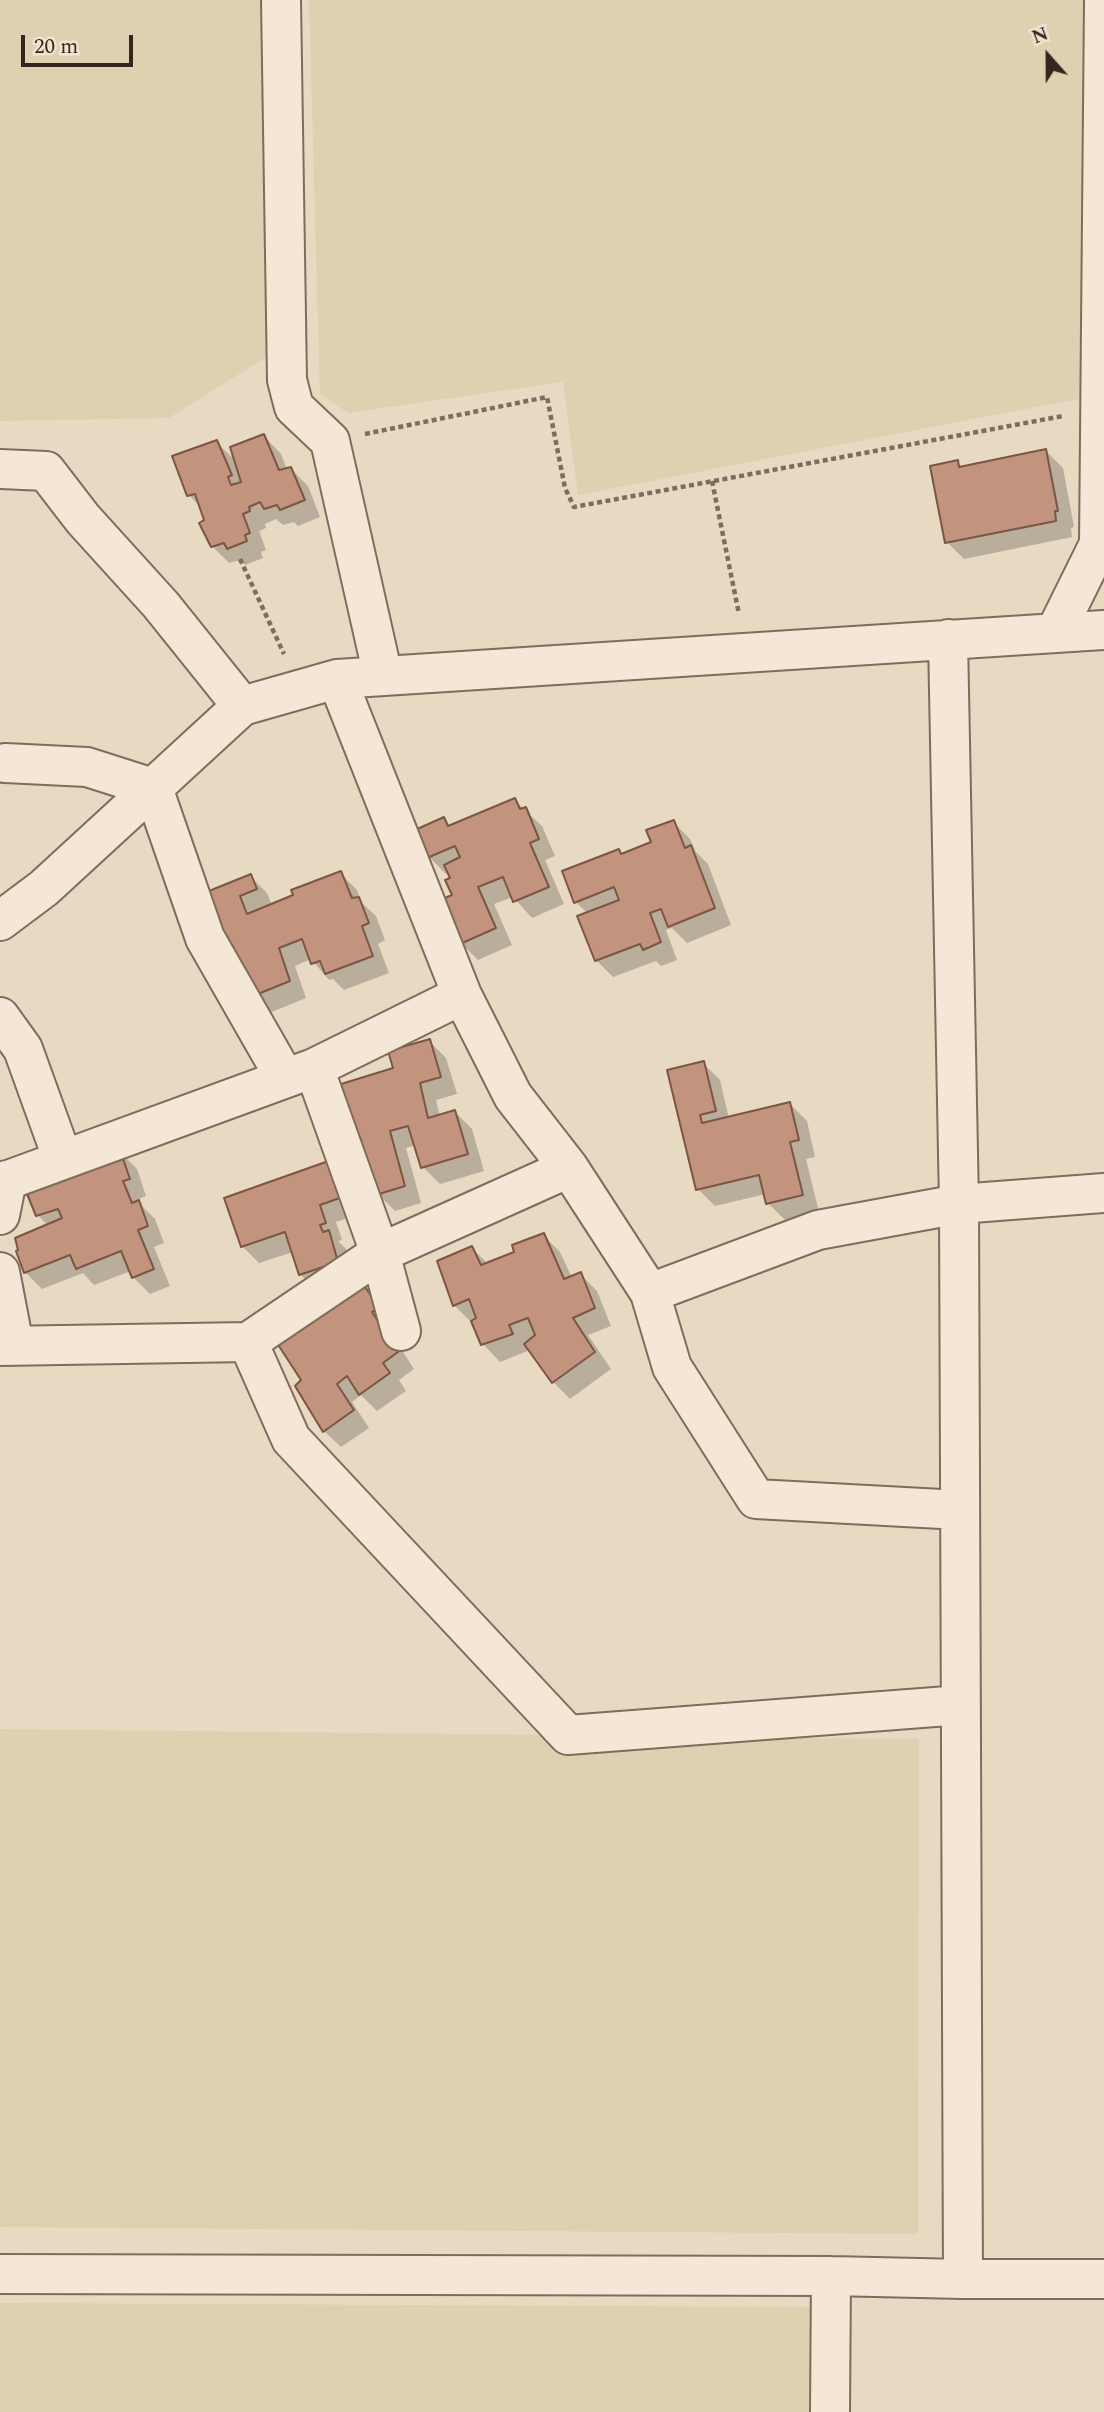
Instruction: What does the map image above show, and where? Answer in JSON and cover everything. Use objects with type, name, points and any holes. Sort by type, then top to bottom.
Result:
[{"type":"street","points":[[281,0],[287,380],[294,407],[330,441],[383,676]]},
{"type":"street","points":[[1055,633],[1099,544],[1104,0]]},
{"type":"street","points":[[0,469],[46,471],[83,519],[161,605],[242,706]]},
{"type":"street","points":[[0,921],[44,888],[242,706],[337,679],[1104,630]]},
{"type":"street","points":[[948,639],[959,1204],[963,2279]]},
{"type":"street","points":[[337,679],[462,995],[513,1096],[569,1168],[650,1293],[672,1367],[756,1499],[960,1510]]},
{"type":"street","points":[[5,763],[87,767],[153,788]]},
{"type":"street","points":[[153,788],[205,937],[299,1073],[380,1253],[401,1331]]},
{"type":"street","points":[[2,1193],[63,1160],[299,1073],[462,995]]},
{"type":"street","points":[[0,1017],[23,1049],[63,1160]]},
{"type":"street","points":[[0,1272],[7,1345],[248,1342],[380,1253],[569,1168]]},
{"type":"street","points":[[650,1293],[818,1230],[959,1204],[1104,1193]]},
{"type":"street","points":[[248,1342],[291,1439],[568,1735],[961,1705]]},
{"type":"street","points":[[0,2274],[1104,2279]]},
{"type":"street","points":[[831,2276],[831,2412]]},
{"type":"path","points":[[330,441],[547,397],[565,488],[574,507],[1101,409]]},
{"type":"path","points":[[712,481],[746,652]]},
{"type":"path","points":[[240,559],[300,689]]},
{"type":"shaded area","points":[[0,0],[265,0],[270,355],[169,418],[0,421]]},
{"type":"shaded area","points":[[309,0],[1087,0],[1083,398],[578,495],[563,382],[348,413],[320,394]]},
{"type":"shaded area","points":[[0,1729],[919,1739],[918,2234],[0,2227]]},
{"type":"shaded area","points":[[0,2303],[825,2307],[824,2412],[0,2412]]},
{"type":"building","points":[[264,434],[279,470],[291,467],[305,500],[280,510],[277,505],[264,509],[260,502],[249,507],[250,511],[243,514],[250,533],[245,535],[247,541],[227,549],[224,543],[211,547],[199,523],[204,520],[195,494],[187,496],[172,456],[217,440],[232,475],[228,477],[231,485],[241,482],[230,447]]},
{"type":"building","points":[[1046,449],[1058,511],[1055,511],[1056,521],[945,543],[930,466],[958,460],[959,467]]},
{"type":"building","points":[[515,798],[520,809],[526,807],[539,839],[530,843],[549,887],[513,902],[503,877],[478,887],[496,928],[460,944],[440,900],[452,895],[445,880],[450,878],[444,865],[460,857],[455,846],[427,858],[415,830],[444,817],[448,826]]},
{"type":"building","points":[[674,820],[685,848],[691,845],[715,908],[668,927],[661,909],[650,913],[661,942],[643,950],[640,944],[595,961],[577,916],[619,900],[614,887],[574,903],[562,871],[619,849],[621,854],[651,842],[646,830]]},
{"type":"building","points":[[341,871],[352,898],[359,897],[369,923],[362,926],[373,956],[325,974],[320,961],[311,964],[302,939],[279,948],[290,981],[253,996],[233,946],[227,948],[204,893],[251,874],[257,889],[240,896],[247,914],[293,895],[291,890]]},
{"type":"building","points":[[430,1039],[441,1077],[420,1083],[428,1118],[455,1110],[468,1154],[421,1168],[408,1126],[390,1131],[405,1186],[376,1195],[360,1137],[352,1140],[338,1085],[393,1068],[388,1051]]},
{"type":"building","points":[[704,1061],[716,1111],[700,1115],[702,1123],[790,1102],[799,1140],[790,1142],[803,1195],[766,1204],[759,1175],[696,1190],[667,1070]]},
{"type":"building","points":[[120,1150],[130,1179],[123,1181],[132,1203],[139,1200],[148,1226],[138,1230],[154,1269],[132,1278],[121,1251],[76,1269],[70,1255],[24,1273],[16,1251],[15,1238],[62,1218],[58,1209],[36,1216],[25,1189]]},
{"type":"building","points":[[337,1158],[351,1194],[320,1205],[326,1223],[320,1225],[323,1232],[329,1230],[338,1262],[299,1275],[285,1232],[241,1247],[224,1198]]},
{"type":"building","points":[[544,1233],[564,1279],[581,1272],[595,1308],[573,1318],[595,1352],[552,1383],[524,1344],[535,1335],[528,1318],[509,1325],[513,1334],[481,1345],[471,1321],[476,1318],[469,1299],[453,1306],[437,1261],[472,1246],[481,1265],[514,1252],[512,1245]]},
{"type":"building","points":[[361,1281],[379,1307],[372,1312],[398,1352],[383,1363],[390,1373],[359,1395],[347,1376],[337,1384],[354,1410],[323,1432],[295,1386],[301,1380],[277,1343]]}]
